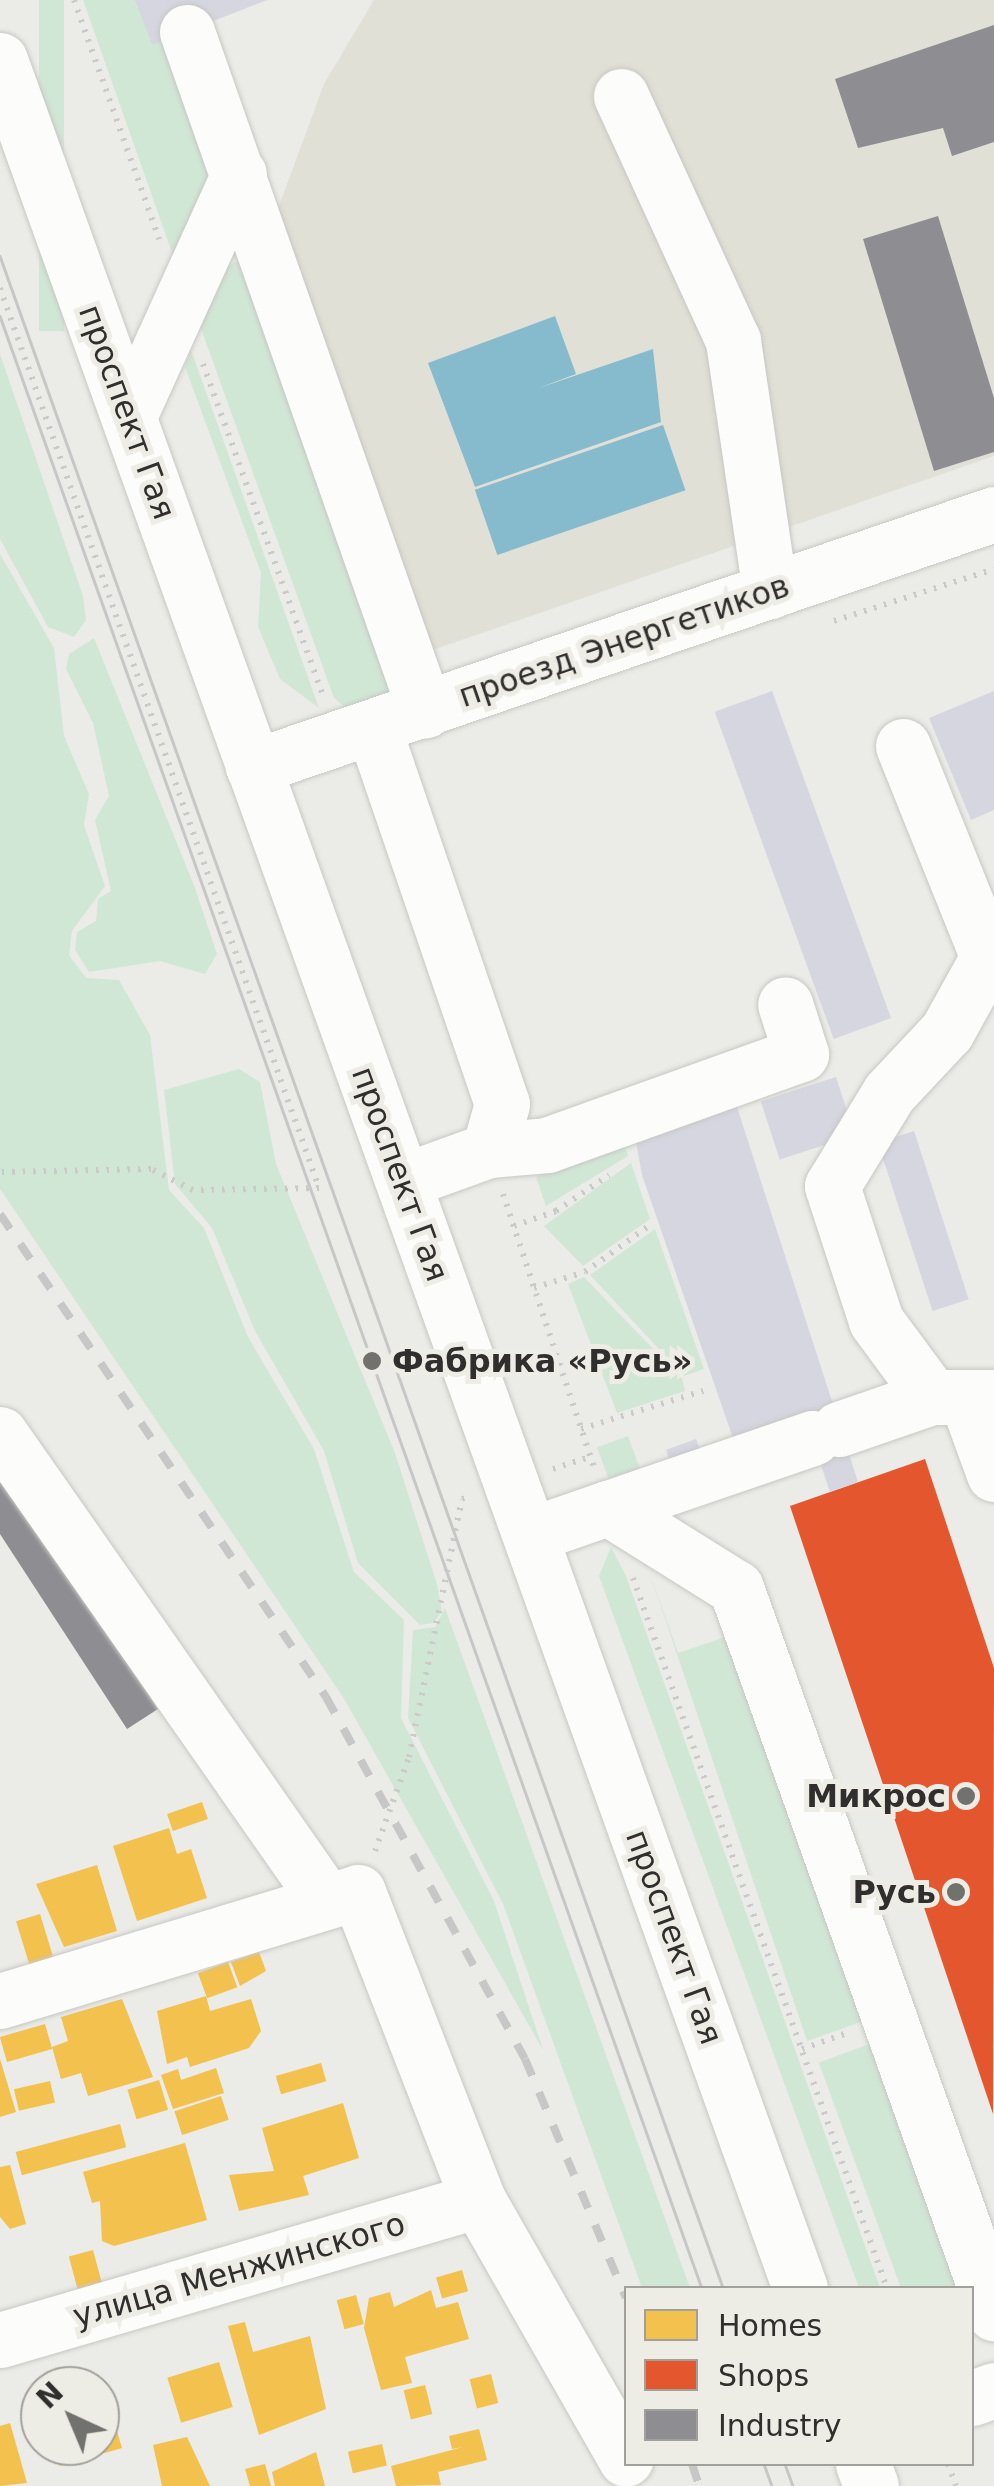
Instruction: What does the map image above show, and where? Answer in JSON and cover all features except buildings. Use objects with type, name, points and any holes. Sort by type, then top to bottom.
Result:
[{"type":"main road","points":[[188,32],[425,710]]},
{"type":"main road","name":"проспект Гая","points":[[1,63],[799,2286]]},
{"type":"main road","points":[[621,96],[732,342],[770,591]]},
{"type":"main road","points":[[129,416],[239,174]]},
{"type":"main road","name":"проезд Энергетиков","points":[[254,767],[994,514]]},
{"type":"main road","points":[[356,733],[502,1104],[489,1150]]},
{"type":"main road","points":[[904,746],[988,957],[947,1031],[888,1093],[832,1186],[876,1321],[964,1397],[994,1474]]},
{"type":"main road","points":[[403,1181],[489,1150],[547,1146],[801,1054],[785,1004]]},
{"type":"main road","points":[[530,1535],[826,1434],[964,1397]]},
{"type":"main road","points":[[0,1434],[341,1894],[478,2200],[624,2456]]},
{"type":"main road","points":[[608,1508],[736,1588],[994,2313]]},
{"type":"main road","points":[[0,2002],[341,1894]]},
{"type":"main road","name":"улица Менжинского","points":[[0,2340],[478,2200]]},
{"type":"path","points":[[74,0],[181,302],[356,733]]},
{"type":"path","points":[[0,288],[319,1188],[192,1190],[150,1168],[0,1172]]},
{"type":"path","points":[[489,1150],[608,1508],[886,2286]]},
{"type":"path","points":[[514,1226],[556,1211],[617,1169]]},
{"type":"path","points":[[534,1288],[585,1272],[650,1225]]},
{"type":"path","points":[[581,1429],[703,1391]]},
{"type":"path","points":[[341,1894],[409,1757],[462,1499]]},
{"type":"shaded area","points":[[374,0],[994,0],[994,456],[427,652],[276,214],[324,84]]},
{"type":"green space","points":[[39,0],[64,0],[64,331],[39,331]]},
{"type":"green space","points":[[83,0],[147,0],[212,175],[176,264]]},
{"type":"green space","points":[[241,260],[391,679],[388,702],[345,707],[334,698],[199,323],[226,267]]},
{"type":"green space","points":[[191,350],[319,708],[280,679],[258,627],[261,573],[185,367]]},
{"type":"green space","points":[[0,354],[83,596],[86,620],[74,637],[48,627],[0,539]]},
{"type":"green space","points":[[0,554],[54,648],[64,736],[89,794],[84,825],[105,886],[72,931],[69,955],[86,978],[119,980],[150,1035],[169,1190],[204,1228],[248,1337],[314,1449],[354,1572],[404,1620],[401,1718],[494,1901],[543,2050],[343,1697],[0,1189]]},
{"type":"green space","points":[[94,638],[195,888],[217,954],[205,974],[160,961],[89,972],[75,950],[77,932],[96,921],[98,899],[111,891],[95,820],[109,796],[93,723],[66,669],[69,654]]},
{"type":"green space","points":[[239,1069],[260,1082],[276,1164],[395,1453],[437,1584],[442,1612],[433,1623],[420,1625],[358,1563],[324,1451],[255,1331],[212,1228],[175,1184],[164,1090]]},
{"type":"green space","points":[[625,1146],[628,1156],[546,1206],[536,1177]]},
{"type":"green space","points":[[631,1163],[650,1219],[583,1266],[544,1226]]},
{"type":"green space","points":[[655,1229],[704,1369],[684,1376],[590,1275]]},
{"type":"green space","points":[[584,1277],[682,1379],[685,1391],[617,1413],[568,1284]]},
{"type":"green space","points":[[628,1436],[646,1486],[615,1497],[597,1447]]},
{"type":"green space","points":[[611,1547],[626,1576],[879,2286],[858,2286],[599,1576]]},
{"type":"green space","points":[[649,1571],[678,1653],[737,1633],[872,2018],[807,2041]]},
{"type":"green space","points":[[445,1608],[689,2286],[641,2286],[503,1904],[408,1718],[413,1630],[435,1627]]},
{"type":"green space","points":[[878,2041],[967,2286],[900,2286],[819,2063]]},
{"type":"water","points":[[555,316],[576,374],[536,389],[653,349],[661,422],[475,487],[428,363]]},
{"type":"water","points":[[663,425],[685,490],[497,555],[475,490]]},
{"type":"tram line","points":[[0,256],[722,2286]]},
{"type":"tram line","points":[[0,316],[701,2286]]},
{"type":"tram line","points":[[765,2466],[772,2486]]},
{"type":"tram line","points":[[786,2466],[793,2486]]},
{"type":"railway","points":[[0,1214],[326,1697],[525,2059],[624,2293]]},
{"type":"railway","points":[[693,2466],[699,2486]]},
{"type":"place","name":"Фабрика «Русь»","points":[[372,1361]]},
{"type":"place","name":"Микрос","points":[[966,1796]]},
{"type":"place","name":"Русь","points":[[956,1892]]}]
